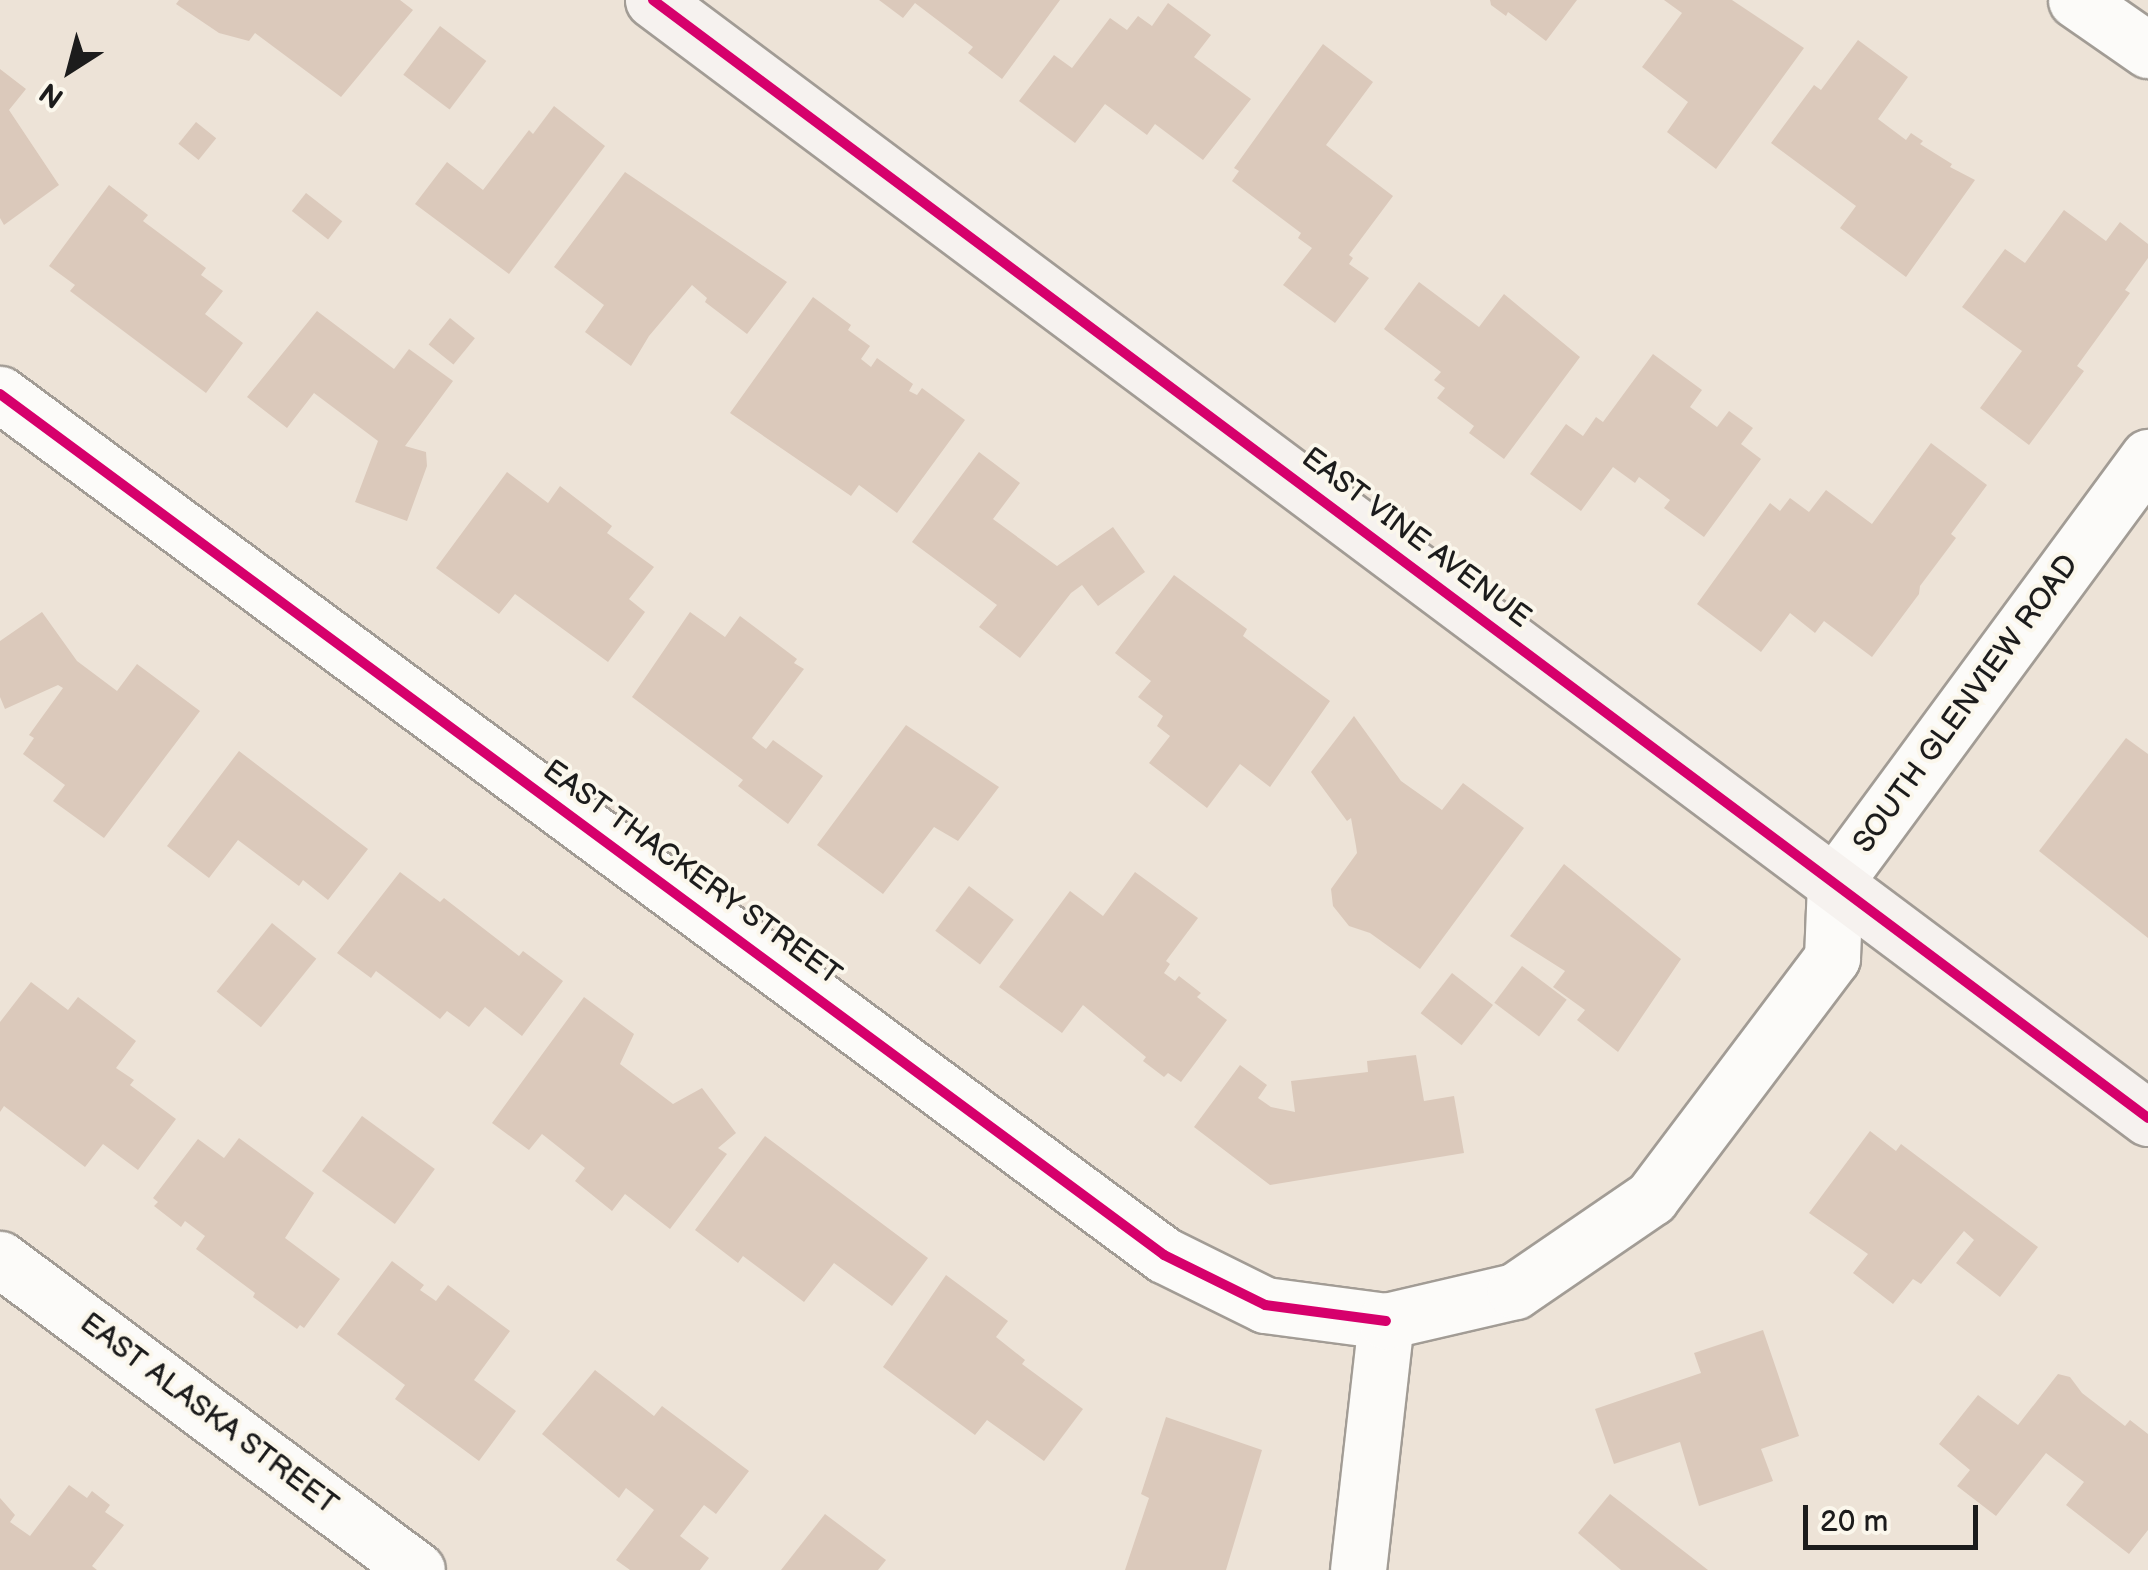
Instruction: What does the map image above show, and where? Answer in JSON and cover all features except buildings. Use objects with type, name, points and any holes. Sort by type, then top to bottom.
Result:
[{"type":"street","name":"EAST VINE AVENUE","points":[[653,0],[2148,1118]]},
{"type":"street","points":[[2076,0],[2148,50]]},
{"type":"street","name":"EAST THACKERY STREET","points":[[0,394],[1164,1255],[1265,1305],[1386,1321]]},
{"type":"street","name":"SOUTH GLENVIEW ROAD","points":[[1386,1321],[1516,1292],[1651,1198],[1832,958],[1835,882],[2148,457]]},
{"type":"street","name":"EAST ALASKA STREET","points":[[0,1259],[417,1570]]},
{"type":"street","points":[[1358,1570],[1386,1321]]},
{"type":"cycle path","points":[[653,0],[2148,1118]]},
{"type":"cycle path","points":[[0,394],[1164,1255],[1265,1305],[1386,1321]]}]
